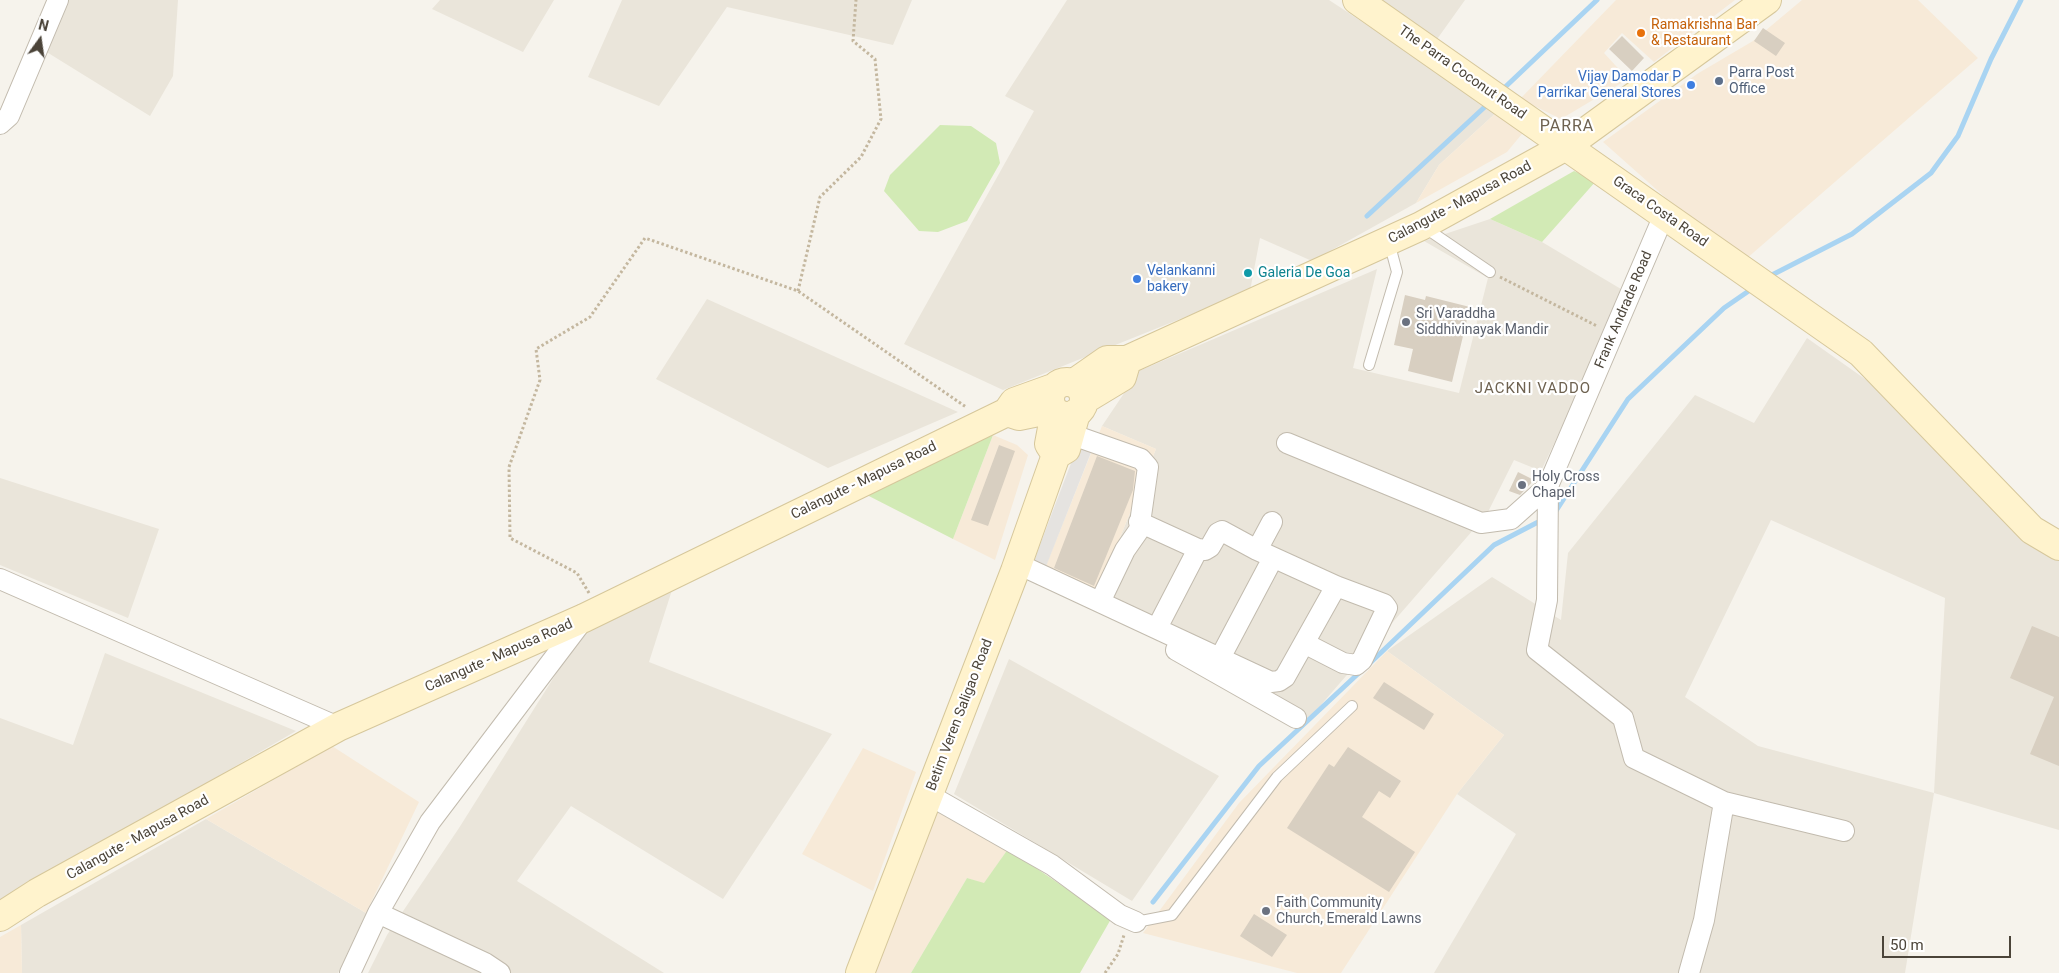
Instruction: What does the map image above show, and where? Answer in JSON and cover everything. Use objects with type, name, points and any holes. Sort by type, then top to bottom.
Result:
[{"type":"main road","name":"The Parra Coconut Road","points":[[1357,0],[1566,146]]},
{"type":"main road","name":"Calangute - Mapusa Road","points":[[0,917],[37,893],[338,727],[592,614],[997,417],[1065,412],[1107,360],[1127,360],[1421,226],[1566,146],[1767,0]]},
{"type":"main road","name":"Graca Costa Road","points":[[1566,146],[1861,353],[2032,530],[2059,546]]},
{"type":"main road","name":"Betim Veren Saligao Road","points":[[860,973],[1017,567],[1065,412]]},
{"type":"street","points":[[0,124],[9,116],[58,0]]},
{"type":"street","name":"Frank Andrade Road","points":[[1548,486],[1664,215]]},
{"type":"street","points":[[1065,412],[1146,462],[1148,467],[1136,537],[1124,550],[1100,602]]},
{"type":"street","points":[[1286,443],[1480,524],[1511,519],[1548,486]]},
{"type":"street","points":[[1548,486],[1547,600],[1538,650],[1623,718],[1634,758],[1724,802],[1844,830]]},
{"type":"street","points":[[1140,522],[1204,550],[1210,547],[1218,533],[1222,531],[1265,554],[1336,586],[1384,604],[1387,608],[1362,660],[1356,665],[1350,665],[1304,643]]},
{"type":"street","points":[[1220,658],[1265,554],[1272,522]]},
{"type":"street","points":[[1157,628],[1198,549]]},
{"type":"street","points":[[1017,567],[1100,602],[1271,682],[1279,681],[1285,677],[1336,586]]},
{"type":"street","points":[[1017,567],[1168,646],[1296,718]]},
{"type":"street","points":[[0,580],[338,727]]},
{"type":"street","points":[[350,973],[378,913],[430,822],[592,614]]},
{"type":"street","points":[[929,795],[1052,865],[1120,916],[1136,922]]},
{"type":"street","points":[[1689,973],[1704,920],[1724,802]]},
{"type":"street","points":[[378,913],[485,963],[500,973]]},
{"type":"lane","points":[[1421,226],[1490,272]]},
{"type":"lane","points":[[1368,365],[1397,272],[1389,240]]},
{"type":"lane","points":[[1136,922],[1172,914],[1277,777],[1352,706]]},
{"type":"path","points":[[798,291],[820,197],[861,157],[881,119],[875,59],[853,41],[856,0]]},
{"type":"path","points":[[592,614],[577,574],[510,538],[509,467],[540,380],[536,349],[590,317],[645,238],[798,291],[997,417]]},
{"type":"path","points":[[1490,272],[1613,335]]},
{"type":"path","points":[[1105,973],[1118,954],[1126,930],[1136,922]]},
{"type":"shaded area","points":[[67,0],[178,0],[173,76],[150,116],[45,51]]},
{"type":"shaded area","points":[[440,0],[554,0],[523,52],[432,9]]},
{"type":"shaded area","points":[[622,0],[912,0],[893,45],[727,7],[659,106],[588,77]]},
{"type":"shaded area","points":[[1067,0],[1329,0],[1498,111],[1439,165],[1416,203],[1312,261],[1260,238],[1250,291],[1003,390],[904,344],[1034,111],[1005,96]]},
{"type":"shaded area","points":[[1373,0],[1465,0],[1435,42]]},
{"type":"shaded area","points":[[1616,0],[1735,0],[1654,62],[1622,33],[1604,53],[1628,79],[1561,119],[1520,99]]},
{"type":"shaded area","points":[[1802,0],[1918,0],[1978,58],[1746,259],[1666,198],[1603,142],[1697,74],[1753,41]]},
{"type":"shaded area","points":[[1498,111],[1526,129],[1507,152],[1416,203],[1439,165]]},
{"type":"shaded area","points":[[1490,219],[1542,242],[1626,292],[1541,471],[1514,460],[1487,514],[1306,722],[1093,604],[1156,449],[1102,426],[1139,371],[1377,269],[1353,368],[1459,393],[1488,278],[1424,241]]},
{"type":"shaded area","points":[[707,299],[958,412],[828,468],[656,379]]},
{"type":"shaded area","points":[[1807,338],[1882,391],[2059,559],[2059,830],[1934,793],[1905,973],[1434,973],[1516,834],[1457,794],[1504,735],[1387,651],[1492,577],[1561,620],[1568,553],[1695,395],[1754,423]],"holes":[[[1771,520],[1945,598],[1934,793],[1758,746],[1685,697]]]},
{"type":"shaded area","points":[[1102,426],[1156,449],[1093,604],[1041,578]]},
{"type":"shaded area","points":[[993,435],[1017,445],[1028,455],[995,560],[953,539]]},
{"type":"shaded area","points":[[1078,445],[1092,450],[1045,569],[1033,563]]},
{"type":"shaded area","points":[[0,478],[159,529],[128,618],[0,565]]},
{"type":"shaded area","points":[[672,590],[649,662],[832,734],[723,899],[571,806],[517,881],[664,973],[368,973],[387,935],[459,828],[583,631]]},
{"type":"shaded area","points":[[1387,651],[1504,735],[1457,794],[1341,973],[1297,973],[1143,933],[1239,803]]},
{"type":"shaded area","points":[[105,653],[296,731],[0,903],[0,718],[73,745]]},
{"type":"shaded area","points":[[1009,659],[1219,776],[1132,901],[954,794]]},
{"type":"shaded area","points":[[332,746],[419,802],[366,913],[206,819]]},
{"type":"shaded area","points":[[863,748],[916,772],[873,891],[802,854]]},
{"type":"shaded area","points":[[937,804],[1008,849],[984,884],[967,878],[911,973],[875,973]]},
{"type":"shaded area","points":[[206,819],[366,913],[338,973],[22,973],[21,925]]},
{"type":"shaded area","points":[[21,925],[22,973],[0,973],[0,937]]},
{"type":"green space","points":[[940,125],[971,126],[996,143],[1000,163],[967,221],[938,232],[919,231],[884,191],[890,175]]},
{"type":"green space","points":[[1574,171],[1596,181],[1542,242],[1490,219]]},
{"type":"green space","points":[[993,435],[953,539],[863,493]]},
{"type":"green space","points":[[1008,849],[1111,919],[1080,973],[911,973],[967,878],[984,883]]},
{"type":"building","points":[[1763,28],[1785,43],[1776,56],[1754,41]]},
{"type":"building","points":[[1622,36],[1644,58],[1632,71],[1609,49]]},
{"type":"building","points":[[1405,295],[1425,300],[1426,296],[1470,307],[1452,382],[1408,371],[1413,349],[1394,345]]},
{"type":"building","points":[[999,445],[1015,451],[988,526],[971,520]]},
{"type":"building","points":[[1097,456],[1135,471],[1133,490],[1094,586],[1054,568]]},
{"type":"building","name":"Holy Cross Chapel","points":[[1518,472],[1534,480],[1520,495],[1509,491]]},
{"type":"building","points":[[2032,626],[2059,637],[2059,766],[2030,754],[2054,697],[2010,678]]},
{"type":"building","points":[[1384,682],[1434,714],[1424,730],[1373,698]]},
{"type":"building","points":[[1348,747],[1401,781],[1390,798],[1379,791],[1362,817],[1415,852],[1389,892],[1287,828],[1329,764],[1334,767]]},
{"type":"building","points":[[1254,914],[1287,935],[1272,957],[1240,936]]},
{"type":"waterway","points":[[1501,91],[1597,0]]},
{"type":"waterway","points":[[1768,277],[1852,234],[1931,173],[1958,136],[1991,59],[2021,0]]},
{"type":"waterway","points":[[1367,216],[1489,103]]},
{"type":"waterway","points":[[1554,514],[1628,399],[1724,308],[1753,288]]},
{"type":"waterway","points":[[1369,664],[1494,545],[1542,520]]},
{"type":"waterway","points":[[1153,902],[1259,766],[1361,671]]},
{"type":"place","name":"Ramakrishna Bar & Restaurant","points":[[1641,33]]},
{"type":"place","name":"Parra Post Office","points":[[1719,81]]},
{"type":"place","name":"Vijay Damodar P Parrikar General Stores","points":[[1691,85]]},
{"type":"place","name":"Galeria De Goa","points":[[1248,273]]},
{"type":"place","name":"Velankanni bakery","points":[[1137,279]]},
{"type":"place","name":"Sri Varaddha Siddhivinayak Mandir","points":[[1406,322]]},
{"type":"place","name":"Holy Cross Chapel","points":[[1522,485]]},
{"type":"place","name":"Faith Community Church, Emerald Lawns","points":[[1266,911]]},
{"type":"district","name":"PARRA","points":[[1567,127]]},
{"type":"district","name":"JACKNI VADDO","points":[[1533,389]]}]
